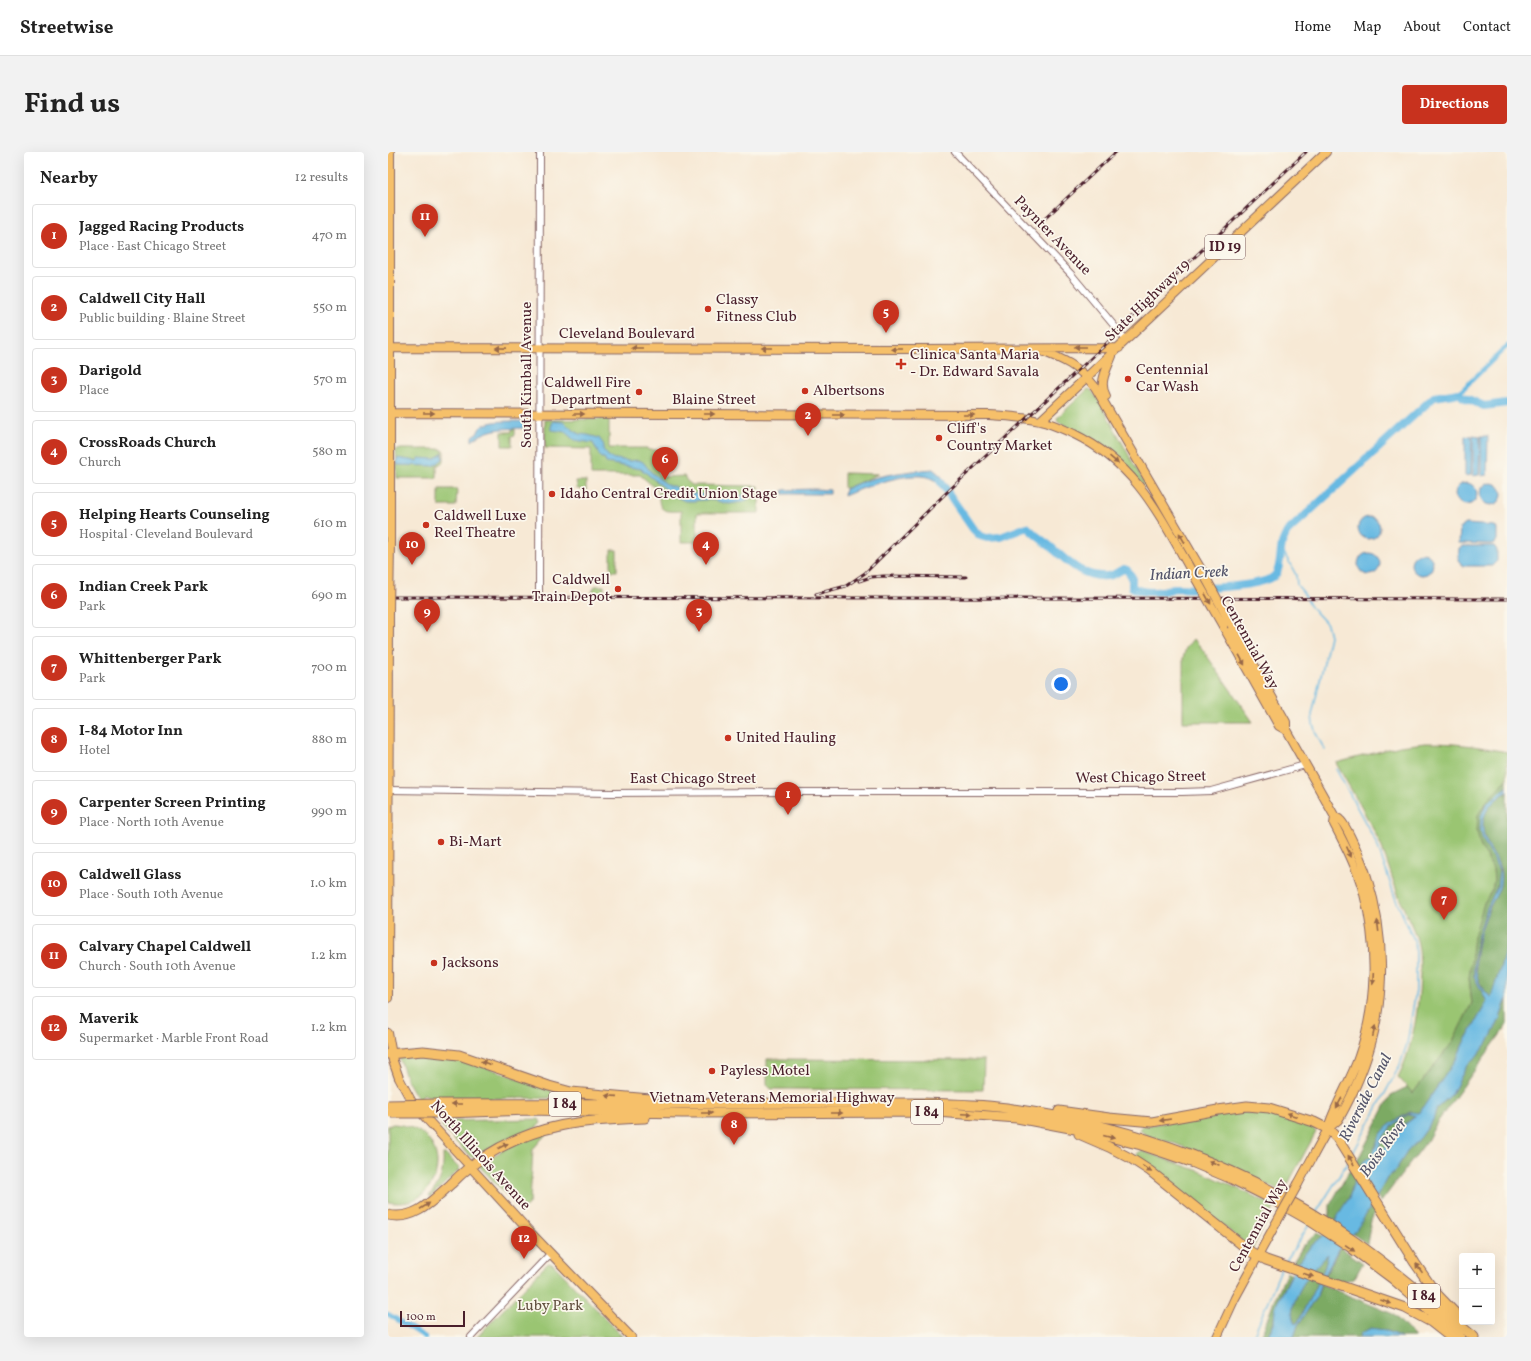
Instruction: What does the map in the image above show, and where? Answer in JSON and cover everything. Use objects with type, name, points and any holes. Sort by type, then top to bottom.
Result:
[{"type":"highway","points":[[390,1054],[423,1051],[459,1055],[549,1086],[571,1092],[692,1104]]},
{"type":"highway","name":"I 84","points":[[692,1104],[924,1103],[967,1105],[1012,1108],[1116,1129],[1195,1155],[1272,1190],[1371,1258],[1474,1337]]},
{"type":"highway","name":"Vietnam Veterans Memorial Highway","points":[[389,1111],[439,1104],[692,1104]]},
{"type":"highway","points":[[1012,1108],[1033,1108],[1152,1122],[1247,1106],[1269,1108],[1314,1122],[1328,1129],[1342,1146],[1415,1263],[1436,1292],[1459,1317]]},
{"type":"highway","name":"Vietnam Veterans Memorial Highway","points":[[389,1111],[445,1113],[528,1110],[682,1113],[936,1112],[1016,1118],[1063,1126],[1141,1145],[1194,1163],[1232,1179],[1309,1216]]},
{"type":"highway","points":[[388,1215],[399,1216],[409,1214],[426,1207],[470,1167],[490,1153],[514,1140],[546,1128],[582,1121],[659,1117],[682,1113]]},
{"type":"highway","points":[[1063,1126],[1109,1147],[1150,1171],[1258,1256],[1349,1290],[1405,1308],[1431,1322],[1450,1337]]},
{"type":"highway","name":"I 84","points":[[1371,1258],[1460,1337]]},
{"type":"highway","points":[[1467,1325],[1479,1337]]},
{"type":"main road","points":[[388,998],[390,152]]},
{"type":"main road","name":"State Highway 19","points":[[1040,421],[1326,152]]},
{"type":"main road","name":"Cleveland Boulevard","points":[[389,348],[1063,347],[1116,351]]},
{"type":"main road","name":"Centennial Way","points":[[1034,348],[1066,361],[1080,369],[1100,393],[1286,722],[1286,730],[1335,817],[1334,824],[1352,859],[1364,893],[1370,918],[1374,946],[1374,972],[1371,1006],[1362,1048],[1352,1074],[1332,1115],[1328,1129],[1235,1298],[1217,1337]]},
{"type":"main road","points":[[1116,351],[1103,378],[1102,388],[1141,460],[1144,472]]},
{"type":"main road","name":"Blaine Street","points":[[389,413],[988,415],[1040,421]]},
{"type":"main road","name":"Centennial Way","points":[[1040,421],[1060,427],[1096,446],[1127,471],[1148,496],[1279,726],[1286,730]]},
{"type":"main road","name":"North Illinois Avenue","points":[[388,1033],[390,1054],[399,1078],[413,1104],[470,1167],[631,1337]]},
{"type":"street","name":"South Kimball Avenue","points":[[539,598],[540,152]]},
{"type":"street","name":"Paynter Avenue","points":[[955,152],[1071,274],[1126,340]]},
{"type":"street","name":"West Chicago Street","points":[[997,792],[1211,791],[1305,765]]},
{"type":"street","name":"East Chicago Street","points":[[388,790],[612,793],[997,792]]},
{"type":"street","points":[[471,1337],[552,1253]]},
{"type":"green space","points":[[1088,389],[1091,390],[1100,402],[1149,492],[1129,470],[1108,451],[1088,437],[1057,420],[1057,418]]},
{"type":"green space","points":[[609,419],[609,448],[647,448],[648,450],[658,450],[658,473],[662,477],[684,476],[692,485],[759,486],[759,513],[697,513],[697,542],[681,542],[681,511],[669,511],[662,509],[659,503],[659,491],[640,475],[591,475],[591,449],[545,448],[545,420]]},
{"type":"green space","points":[[512,429],[515,429],[515,435],[512,436],[512,446],[502,446],[502,432],[512,432]]},
{"type":"green space","points":[[396,449],[442,449],[442,451],[444,451],[444,461],[437,466],[437,478],[397,478]]},
{"type":"green space","points":[[844,473],[878,474],[844,488]]},
{"type":"green space","points":[[576,481],[586,481],[586,491],[576,488]]},
{"type":"green space","points":[[439,489],[457,489],[456,506],[439,506]]},
{"type":"green space","points":[[611,550],[617,550],[617,571],[611,571]]},
{"type":"green space","points":[[595,586],[604,586],[604,595],[594,595],[592,592]]},
{"type":"green space","points":[[1193,639],[1200,646],[1253,722],[1183,722],[1183,658],[1186,648]]},
{"type":"green space","points":[[1425,743],[1466,745],[1507,752],[1507,779],[1497,791],[1480,845],[1493,869],[1494,880],[1492,890],[1484,903],[1469,978],[1472,1003],[1452,1043],[1413,1093],[1398,1077],[1409,1049],[1419,998],[1420,964],[1418,943],[1414,930],[1397,893],[1381,845],[1336,763],[1400,746]]},
{"type":"green space","points":[[1507,779],[1507,787],[1486,804],[1480,830],[1499,870],[1497,887],[1487,908],[1478,935],[1474,961],[1474,976],[1487,1002],[1463,1044],[1457,1058],[1420,1112],[1410,1112],[1386,1128],[1378,1139],[1373,1155],[1364,1161],[1360,1169],[1356,1163],[1391,1095],[1407,1087],[1413,1093],[1452,1043],[1472,1003],[1469,978],[1474,936],[1484,903],[1492,890],[1494,880],[1493,869],[1480,845],[1477,831],[1478,815],[1485,803]]},
{"type":"green space","points":[[1507,792],[1507,942],[1491,997],[1483,988],[1478,977],[1476,954],[1485,917],[1499,888],[1501,872],[1485,837],[1483,821],[1485,814],[1493,802]]},
{"type":"green space","points":[[1507,998],[1507,1024],[1505,1028],[1436,1124],[1427,1141],[1381,1202],[1377,1196],[1387,1178],[1395,1171],[1407,1152],[1421,1137],[1433,1120],[1437,1108],[1452,1094],[1466,1067],[1489,1040],[1499,1021]]},
{"type":"green space","points":[[426,1055],[458,1060],[489,1068],[551,1090],[553,1095],[549,1098],[435,1099],[423,1094],[421,1100],[418,1099],[407,1080],[399,1057]]},
{"type":"green space","points":[[767,1059],[984,1060],[983,1090],[772,1089],[767,1084]]},
{"type":"green space","points":[[1240,1112],[1271,1115],[1313,1128],[1316,1132],[1283,1193],[1244,1173],[1203,1155],[1176,1144],[1146,1135],[1140,1129],[1142,1126]]},
{"type":"green space","points":[[1409,1114],[1416,1115],[1403,1126],[1384,1149],[1377,1154],[1381,1141],[1388,1130]]},
{"type":"green space","points":[[539,1119],[541,1123],[537,1127],[510,1138],[472,1158],[441,1126],[448,1121]]},
{"type":"green space","points":[[393,1124],[414,1129],[428,1139],[436,1153],[437,1169],[432,1183],[422,1195],[407,1202],[388,1202],[388,1126]]},
{"type":"green space","points":[[545,1132],[546,1134],[533,1149],[530,1202],[523,1208],[519,1208],[481,1168],[480,1164],[513,1144]]},
{"type":"green space","points":[[1142,1151],[1202,1172],[1275,1206],[1252,1249],[1138,1158],[1136,1154]]},
{"type":"green space","points":[[443,1154],[445,1154],[459,1168],[459,1170],[430,1197],[429,1196],[441,1176]]},
{"type":"green space","points":[[1352,1170],[1356,1175],[1349,1198],[1335,1222],[1328,1218],[1330,1213],[1330,1205],[1348,1173]]},
{"type":"green space","points":[[1373,1204],[1377,1207],[1371,1221],[1367,1244],[1353,1234]]},
{"type":"green space","points":[[1318,1232],[1323,1236],[1296,1266],[1290,1267],[1303,1246]]},
{"type":"green space","points":[[1340,1247],[1363,1263],[1354,1279],[1335,1282],[1324,1278]]},
{"type":"green space","points":[[1329,1253],[1324,1269],[1298,1322],[1295,1324],[1292,1316],[1293,1307],[1297,1296],[1308,1276]]},
{"type":"green space","name":"Luby Park","points":[[549,1263],[554,1265],[623,1337],[477,1337]]},
{"type":"green space","points":[[1287,1272],[1291,1274],[1275,1307],[1274,1322],[1267,1337],[1261,1337],[1273,1303]]},
{"type":"green space","points":[[1321,1284],[1393,1314],[1415,1337],[1401,1337],[1384,1330],[1361,1333],[1360,1337],[1294,1337],[1298,1325],[1317,1296]]},
{"type":"water","points":[[525,421],[525,428],[491,431],[478,436],[472,441],[472,436],[485,425],[498,422]]},
{"type":"water","points":[[553,421],[563,422],[579,434],[599,438],[604,445],[603,449],[610,458],[629,461],[639,460],[643,462],[651,472],[669,486],[674,486],[685,493],[739,497],[755,488],[755,495],[743,502],[729,504],[713,500],[685,501],[668,493],[667,490],[641,469],[606,463],[604,458],[601,458],[593,443],[574,440],[565,432],[552,430],[551,427]]},
{"type":"water","points":[[1465,436],[1472,437],[1471,475],[1465,476]]},
{"type":"water","points":[[1473,436],[1480,437],[1479,475],[1473,476]]},
{"type":"water","points":[[1481,436],[1488,436],[1487,475],[1481,476]]},
{"type":"water","points":[[443,453],[443,459],[434,466],[397,465],[397,458],[417,461],[419,458],[434,459]]},
{"type":"water","points":[[933,469],[941,476],[949,488],[944,491],[934,480],[915,476],[889,480],[844,496],[845,489],[866,480],[898,473]]},
{"type":"water","points":[[1466,483],[1474,486],[1477,494],[1474,502],[1466,505],[1458,502],[1455,494],[1458,486]]},
{"type":"water","points":[[1491,483],[1499,486],[1502,494],[1499,502],[1491,505],[1483,502],[1480,494],[1483,486]]},
{"type":"water","points":[[783,490],[830,490],[830,494],[783,494]]},
{"type":"water","points":[[1369,517],[1377,520],[1380,528],[1377,536],[1369,539],[1361,536],[1358,528],[1361,520]]},
{"type":"water","points":[[1466,524],[1495,526],[1497,529],[1497,540],[1495,543],[1491,544],[1459,543],[1460,528]]},
{"type":"water","points":[[1463,546],[1494,546],[1497,550],[1497,561],[1492,566],[1463,566],[1458,560],[1459,548]]},
{"type":"water","points":[[1369,553],[1377,556],[1380,564],[1377,572],[1369,575],[1361,572],[1358,564],[1361,556]]},
{"type":"water","points":[[1422,553],[1430,556],[1433,564],[1430,572],[1422,575],[1414,572],[1411,564],[1414,556]]},
{"type":"water","points":[[1507,787],[1507,792],[1493,802],[1485,814],[1483,821],[1485,837],[1498,863],[1501,878],[1500,885],[1490,906],[1478,941],[1475,966],[1477,978],[1482,988],[1491,997],[1507,942],[1507,998],[1499,1021],[1489,1040],[1466,1067],[1452,1094],[1437,1108],[1433,1120],[1421,1137],[1407,1152],[1395,1171],[1387,1178],[1373,1204],[1354,1233],[1338,1249],[1320,1285],[1317,1296],[1298,1325],[1294,1337],[1267,1337],[1274,1323],[1275,1307],[1296,1266],[1310,1247],[1322,1237],[1336,1220],[1349,1198],[1355,1177],[1364,1161],[1373,1155],[1378,1139],[1386,1128],[1403,1116],[1411,1112],[1420,1112],[1457,1058],[1463,1044],[1487,1002],[1474,976],[1474,961],[1478,935],[1487,908],[1497,887],[1499,870],[1483,840],[1480,830],[1481,816],[1486,804]],"holes":[[[1409,1114],[1416,1116],[1403,1126],[1384,1149],[1378,1153],[1379,1147],[1385,1135],[1398,1121]],[[1328,1254],[1324,1269],[1298,1322],[1295,1324],[1292,1316],[1296,1297],[1308,1276]]]},
{"type":"water","points":[[1371,1328],[1384,1330],[1401,1337],[1360,1337],[1361,1333]]},
{"type":"waterway","name":"Riverside Canal","points":[[1459,393],[1507,346]]},
{"type":"waterway","name":"Indian Creek","points":[[940,481],[973,529],[980,536],[987,538],[1001,537],[1027,527],[1067,561],[1089,574],[1109,576],[1124,569],[1127,570],[1132,577],[1132,587],[1147,592],[1159,592],[1174,588],[1212,588],[1245,585],[1270,579],[1276,574],[1280,563],[1283,540],[1287,532],[1434,397],[1459,393],[1463,397],[1484,406],[1507,403]]},
{"type":"waterway","name":"Riverside Canal","points":[[1282,549],[1296,575],[1297,585],[1303,592],[1311,607],[1327,624],[1330,636],[1312,715],[1312,720],[1318,738],[1325,750]]},
{"type":"waterway","name":"Riverside Canal","points":[[1336,769],[1377,844],[1396,900],[1414,940],[1416,953],[1416,990],[1407,1044],[1400,1065],[1352,1155]]},
{"type":"waterway","name":"Riverside Canal","points":[[1316,1213],[1348,1162]]},
{"type":"waterway","name":"Riverside Canal","points":[[1284,1264],[1309,1225]]},
{"type":"waterway","name":"Riverside Canal","points":[[1253,1337],[1281,1269]]},
{"type":"waterway","points":[[388,1314],[425,1337]]},
{"type":"railway","points":[[1037,226],[1116,152]]},
{"type":"railway","points":[[816,594],[846,586],[865,573],[944,495],[1103,347],[1147,302],[1306,152]]},
{"type":"railway","points":[[859,581],[871,577],[884,576],[966,577]]},
{"type":"railway","points":[[388,597],[1507,599]]},
{"type":"place","name":"Calvary Chapel Caldwell","points":[[425,237]]},
{"type":"place","name":"Classy Fitness Club","points":[[708,309]]},
{"type":"place","name":"Helping Hearts Counseling","points":[[886,333]]},
{"type":"place","name":"Clinica Santa Maria - Dr. Edward Savala","points":[[901,364]]},
{"type":"place","name":"Centennial Car Wash","points":[[1128,379]]},
{"type":"place","name":"Albertsons","points":[[805,391]]},
{"type":"place","name":"Caldwell Fire Department","points":[[639,392]]},
{"type":"place","name":"Caldwell City Hall","points":[[808,436]]},
{"type":"place","name":"Cliff's Country Market","points":[[939,438]]},
{"type":"place","name":"Indian Creek Park","points":[[665,480]]},
{"type":"place","name":"Idaho Central Credit Union Stage","points":[[552,494]]},
{"type":"place","name":"Caldwell Luxe Reel Theatre","points":[[426,525]]},
{"type":"place","name":"Caldwell Glass","points":[[412,565]]},
{"type":"place","name":"CrossRoads Church","points":[[706,565]]},
{"type":"place","name":"Caldwell Train Depot","points":[[618,589]]},
{"type":"place","name":"Carpenter Screen Printing","points":[[427,632]]},
{"type":"place","name":"Darigold","points":[[699,632]]},
{"type":"place","name":"United Hauling","points":[[728,738]]},
{"type":"place","name":"Jagged Racing Products","points":[[788,815]]},
{"type":"place","name":"Bi-Mart","points":[[441,842]]},
{"type":"place","name":"Whittenberger Park","points":[[1444,920]]},
{"type":"place","name":"Jacksons","points":[[434,963]]},
{"type":"place","name":"Payless Motel","points":[[712,1071]]},
{"type":"place","name":"I-84 Motor Inn","points":[[734,1145]]},
{"type":"place","name":"Maverik","points":[[524,1259]]},
{"type":"water label","name":"Boise River","points":[[1384,1148]]}]
